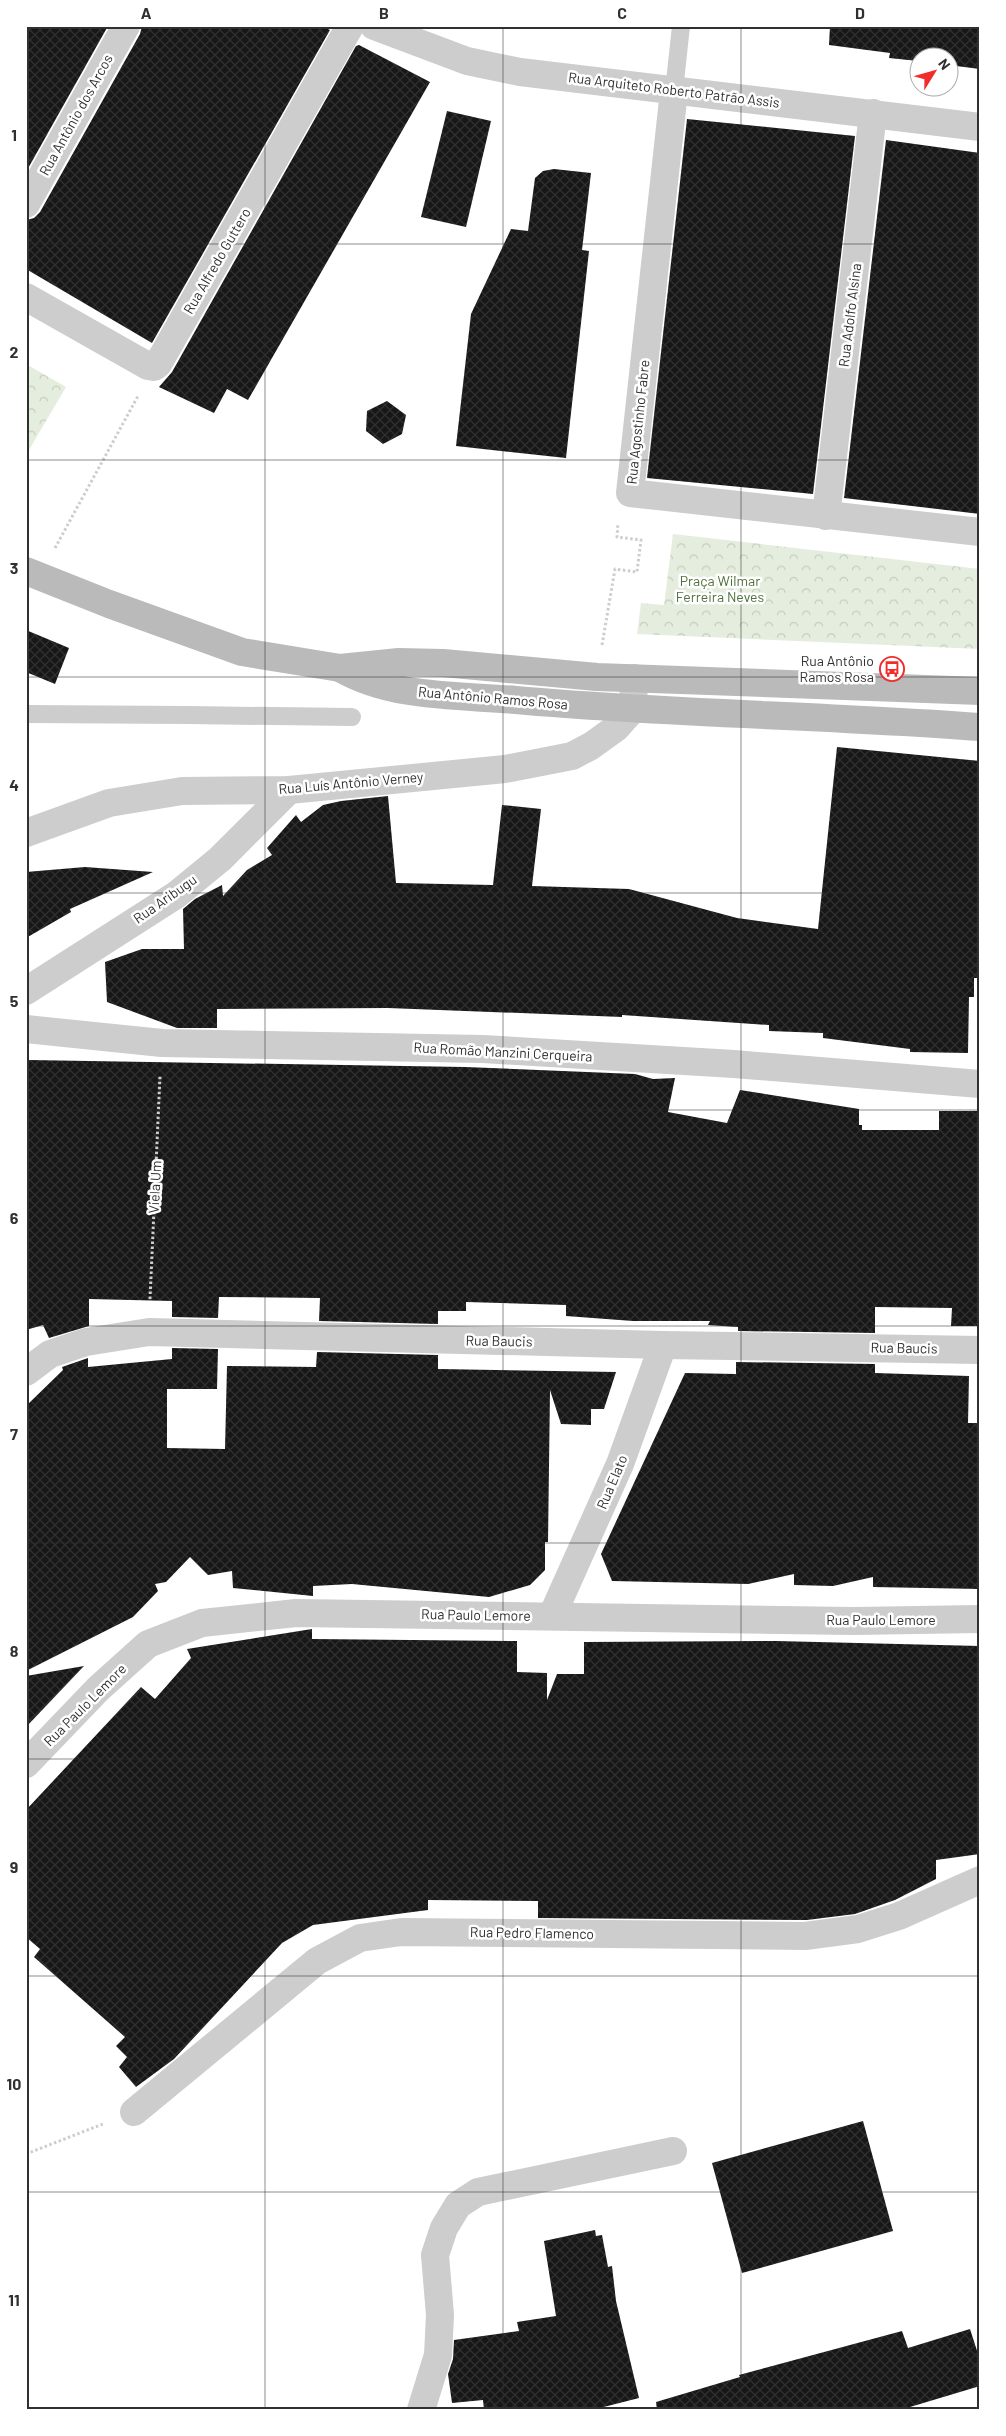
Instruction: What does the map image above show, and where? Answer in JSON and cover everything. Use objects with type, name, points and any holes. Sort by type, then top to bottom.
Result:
[{"type":"main road","name":"Rua Antônio Ramos Rosa","points":[[33,574],[242,652],[340,668],[398,662],[443,663],[597,677],[980,692]]},
{"type":"main road","name":"Rua Antônio Ramos Rosa","points":[[340,668],[359,679],[379,686],[413,691],[633,709],[914,721],[980,727]]},
{"type":"street","name":"Rua Antônio dos Arcos","points":[[26,204],[126,26]]},
{"type":"street","name":"Rua Alfredo Guttero","points":[[154,367],[158,364],[350,26]]},
{"type":"street","name":"Rua Arquiteto Roberto Patrão Assis","points":[[374,26],[467,61],[520,72],[980,127]]},
{"type":"street","name":"Rua Agostinho Fabre","points":[[674,90],[630,493],[980,532]]},
{"type":"street","name":"Rua Adolfo Alsina","points":[[826,516],[873,113]]},
{"type":"street","points":[[26,297],[148,366],[154,367]]},
{"type":"street","points":[[633,709],[634,678]]},
{"type":"street","name":"Rua Luís Antônio Verney","points":[[26,833],[109,803],[182,791],[289,790],[505,769],[572,756],[591,746],[616,728],[633,709]]},
{"type":"street","name":"Rua Aribugu","points":[[26,991],[176,895],[220,859],[289,790]]},
{"type":"street","name":"Rua Romão Manzini Cerqueira","points":[[26,1029],[162,1042],[483,1049],[734,1064],[980,1084]]},
{"type":"street","name":"Rua Baucis","points":[[26,1372],[50,1354],[86,1342],[149,1332],[663,1345],[980,1350]]},
{"type":"street","name":"Rua Elato","points":[[552,1616],[620,1464],[663,1345]]},
{"type":"street","name":"Rua Paulo Lemore","points":[[26,1764],[98,1689],[148,1644],[202,1624],[296,1613],[853,1621],[980,1620]]},
{"type":"street","name":"Rua Pedro Flamenco","points":[[134,2112],[317,1961],[360,1938],[401,1932],[806,1936],[858,1929],[899,1916],[980,1880]]},
{"type":"street","points":[[420,2410],[438,2355],[440,2315],[435,2255],[444,2228],[458,2205],[478,2192],[673,2151]]},
{"type":"lane","points":[[674,90],[681,26]]},
{"type":"lane","points":[[26,714],[85,713],[144,716],[352,717]]},
{"type":"path","points":[[33,574],[154,367]]},
{"type":"path","points":[[597,677],[615,570],[637,572],[642,540],[618,537],[619,512],[630,493]]},
{"type":"path","name":"Viela Um","points":[[149,1332],[162,1042]]},
{"type":"path","points":[[26,2154],[134,2112]]},
{"type":"green space","points":[[26,364],[66,387],[26,455]]},
{"type":"green space","name":"Praça Wilmar Ferreira Neves","points":[[673,534],[980,569],[980,649],[637,634],[641,603],[664,605]]},
{"type":"building","points":[[26,26],[108,26],[26,172]]},
{"type":"building","points":[[142,26],[322,26],[330,30],[152,343],[26,269],[26,220],[34,218],[40,212],[140,34]]},
{"type":"building","points":[[830,26],[980,26],[980,69],[958,66],[958,48],[908,48],[908,60],[889,58],[890,53],[829,45]]},
{"type":"building","points":[[359,45],[430,82],[248,400],[227,389],[214,413],[159,387],[172,372],[356,46]]},
{"type":"building","points":[[447,111],[491,121],[466,227],[421,217]]},
{"type":"building","points":[[687,119],[855,136],[813,494],[647,478]]},
{"type":"building","points":[[886,140],[980,153],[980,514],[844,498]]},
{"type":"building","points":[[554,169],[591,173],[582,250],[589,251],[566,458],[456,446],[471,314],[511,229],[528,231],[535,178],[543,171]]},
{"type":"building","points":[[387,401],[406,415],[402,434],[383,444],[366,431],[367,411]]},
{"type":"building","points":[[26,630],[69,648],[55,684],[26,672]]},
{"type":"building","points":[[837,747],[980,761],[980,978],[974,978],[974,997],[969,997],[968,1053],[910,1052],[910,1049],[823,1038],[823,1033],[769,1031],[769,1025],[622,1015],[622,1017],[388,1008],[217,1009],[217,1028],[177,1028],[107,1002],[105,962],[142,949],[184,949],[183,909],[195,899],[222,885],[223,896],[247,870],[272,855],[267,848],[296,815],[301,822],[323,805],[388,796],[396,883],[493,885],[502,805],[541,809],[532,886],[629,889],[737,918],[818,929]]},
{"type":"building","points":[[85,867],[153,872],[70,909],[71,912],[26,938],[26,872]]},
{"type":"building","points":[[28,1060],[465,1067],[635,1074],[653,1079],[675,1078],[668,1112],[727,1123],[740,1090],[859,1109],[859,1125],[862,1125],[862,1130],[939,1130],[939,1111],[980,1111],[980,1326],[951,1326],[952,1308],[875,1307],[875,1333],[738,1331],[738,1327],[708,1325],[710,1321],[633,1321],[566,1316],[566,1305],[466,1302],[466,1311],[438,1311],[438,1324],[319,1321],[320,1298],[219,1297],[218,1318],[172,1317],[172,1301],[89,1299],[89,1326],[49,1338],[43,1325],[26,1330]]},
{"type":"building","points":[[172,1348],[218,1349],[217,1389],[167,1389],[167,1448],[225,1449],[227,1366],[316,1367],[317,1352],[438,1355],[438,1369],[616,1372],[604,1409],[591,1409],[591,1425],[561,1424],[550,1390],[548,1542],[545,1542],[545,1570],[530,1585],[489,1597],[352,1584],[313,1586],[313,1596],[233,1588],[232,1571],[208,1575],[190,1557],[166,1582],[155,1584],[158,1591],[133,1617],[26,1671],[26,1406],[63,1370],[62,1367],[88,1358],[88,1367],[172,1359]]},
{"type":"building","points":[[736,1362],[875,1364],[875,1373],[969,1376],[968,1423],[980,1423],[980,1589],[873,1587],[873,1577],[833,1586],[794,1585],[794,1574],[748,1584],[612,1581],[601,1554],[685,1373],[736,1374]]},
{"type":"building","points":[[312,1629],[312,1639],[517,1641],[517,1672],[547,1673],[547,1700],[557,1674],[584,1674],[584,1642],[776,1641],[980,1646],[980,1854],[936,1860],[936,1879],[895,1900],[855,1914],[807,1920],[538,1918],[538,1901],[428,1900],[428,1910],[313,1925],[282,1943],[174,2059],[136,2087],[119,2067],[127,2057],[116,2046],[125,2037],[34,1957],[40,1949],[26,1937],[26,1810],[141,1687],[155,1699],[191,1658],[187,1649]]},
{"type":"building","points":[[84,1666],[26,1727],[26,1676]]},
{"type":"building","points":[[863,2121],[893,2231],[742,2273],[712,2163]]},
{"type":"building","points":[[595,2230],[596,2236],[602,2235],[608,2267],[612,2266],[616,2301],[639,2398],[592,2410],[484,2410],[483,2400],[452,2403],[448,2374],[453,2359],[454,2340],[519,2331],[517,2322],[556,2316],[544,2241]]},
{"type":"building","points":[[970,2329],[980,2360],[980,2386],[900,2410],[657,2410],[656,2402],[740,2377],[739,2375],[902,2331],[908,2348]]},
{"type":"place","name":"Rua Antônio Ramos Rosa","points":[[892,669]]}]
